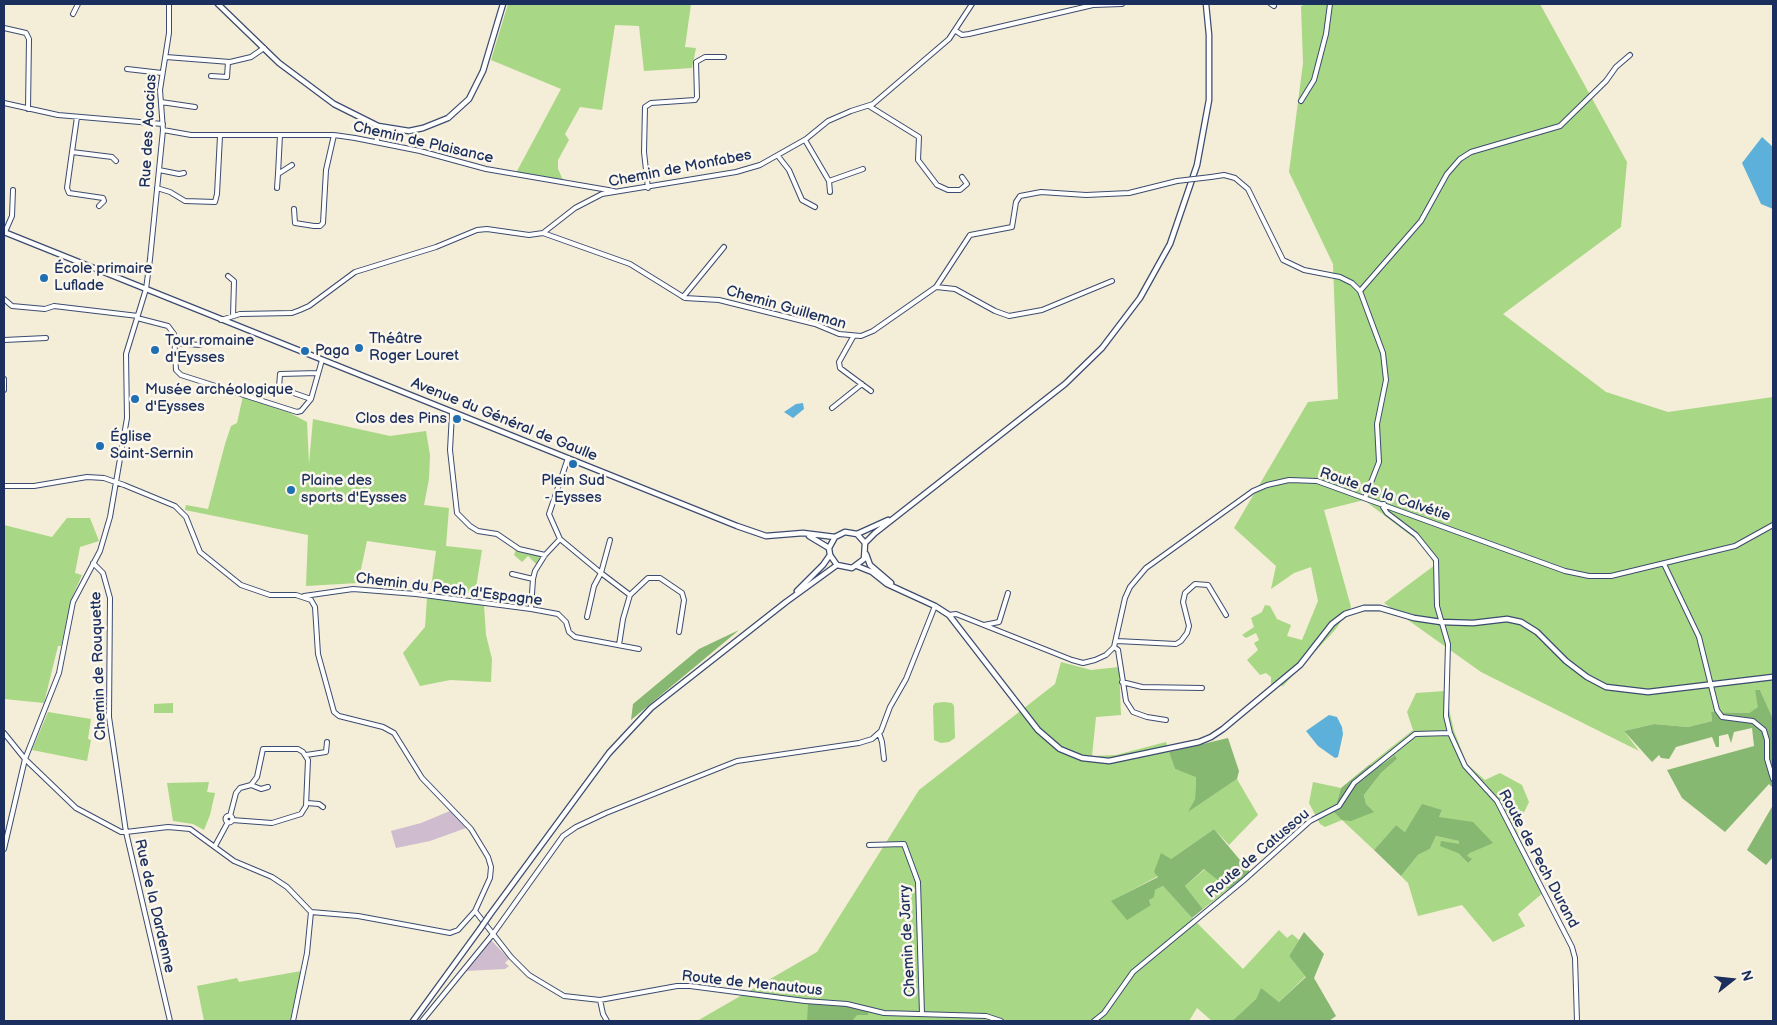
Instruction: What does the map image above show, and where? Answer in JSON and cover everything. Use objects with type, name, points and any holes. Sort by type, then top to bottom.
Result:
[{"type":"main road","points":[[218,4],[292,73],[334,104],[378,126],[408,130],[423,128],[448,118],[469,99],[483,71],[503,4]]},
{"type":"main road","points":[[865,544],[898,515],[1032,413],[1072,378],[1102,348],[1144,292],[1170,244],[1182,216],[1198,165],[1209,100],[1210,43],[1206,4]]},
{"type":"main road","name":"Avenue du Général de Gaulle","points":[[4,232],[452,413],[766,536],[803,533],[835,537]]},
{"type":"main road","points":[[866,554],[857,566],[847,569],[837,565],[830,555],[829,548],[835,537],[845,532],[857,534],[898,515]]},
{"type":"main road","points":[[803,533],[829,548]]},
{"type":"main road","points":[[857,534],[865,544],[870,565],[900,590]]},
{"type":"main road","points":[[786,602],[823,565],[830,555]]},
{"type":"main road","points":[[413,1021],[609,753],[651,708],[786,602],[837,565]]},
{"type":"main road","points":[[857,566],[872,572],[900,590],[935,606],[949,615],[1038,730],[1060,750],[1082,758],[1109,761],[1199,742],[1223,729],[1300,665],[1332,624],[1345,614],[1364,608],[1380,608],[1441,622],[1473,623],[1507,619],[1521,622],[1537,632],[1587,677],[1606,687],[1648,692],[1773,677]]},
{"type":"street","points":[[73,14],[78,4]]},
{"type":"street","name":"Rue des Acacias","points":[[4,849],[25,759],[59,673],[73,602],[104,543],[116,482],[127,418],[126,354],[146,289],[163,130],[161,102],[162,73],[169,34],[169,4]]},
{"type":"street","name":"Chemin de Monfabes","points":[[543,233],[575,208],[602,194],[648,188],[736,172],[760,165],[778,156],[805,140],[828,121],[869,106],[882,98],[956,31],[972,4]]},
{"type":"street","points":[[956,31],[962,34],[969,34],[1093,5],[1122,4]]},
{"type":"street","points":[[1301,101],[1314,80],[1326,34],[1330,4]]},
{"type":"street","points":[[4,28],[26,33],[28,36],[28,109]]},
{"type":"street","points":[[166,56],[228,62],[251,57],[264,48]]},
{"type":"street","points":[[1366,498],[1379,462],[1377,424],[1386,380],[1383,353],[1360,290],[1421,221],[1447,174],[1460,158],[1471,152],[1560,126],[1630,55]]},
{"type":"street","points":[[648,188],[644,152],[645,107],[651,103],[695,100],[697,97],[696,62],[705,57],[724,57]]},
{"type":"street","points":[[211,76],[227,77],[228,62]]},
{"type":"street","points":[[127,70],[162,73]]},
{"type":"street","points":[[161,102],[195,107]]},
{"type":"street","points":[[4,103],[77,117],[162,124]]},
{"type":"street","points":[[869,106],[919,136],[918,160],[937,186],[948,190],[960,190],[967,184],[962,178]]},
{"type":"street","points":[[77,117],[67,188],[69,193],[103,198],[104,200],[100,206]]},
{"type":"street","points":[[376,142],[376,129],[378,126]]},
{"type":"street","name":"Chemin de Plaisance","points":[[163,130],[191,135],[220,136],[334,135],[376,142],[486,170],[617,191]]},
{"type":"street","points":[[277,188],[280,135]]},
{"type":"street","points":[[294,209],[295,223],[320,226],[324,223],[326,170],[334,135]]},
{"type":"street","points":[[157,188],[170,192],[186,201],[214,202],[217,194],[220,136]]},
{"type":"street","points":[[805,140],[829,181],[830,192]]},
{"type":"street","points":[[72,152],[112,157],[116,161]]},
{"type":"street","points":[[778,156],[789,170],[802,200],[815,207]]},
{"type":"street","points":[[278,174],[292,165]]},
{"type":"street","points":[[829,181],[863,169]]},
{"type":"street","points":[[158,170],[179,174],[184,173]]},
{"type":"street","name":"Chemin Guilleman","points":[[543,233],[630,264],[682,297],[733,304],[815,324],[839,334],[853,337],[873,331],[936,287],[970,235],[1012,227],[1016,202],[1020,196],[1026,193],[1086,195],[1130,193],[1176,181],[1224,175],[1235,178],[1248,189],[1283,260],[1304,270],[1340,277],[1352,283],[1360,290]]},
{"type":"street","points":[[4,232],[12,216],[13,190]]},
{"type":"street","points":[[221,320],[234,316],[292,313],[309,306],[355,272],[436,247],[477,230],[488,229],[529,235],[543,233]]},
{"type":"street","points":[[682,297],[724,247]]},
{"type":"street","points":[[228,276],[234,281],[234,316]]},
{"type":"street","points":[[936,287],[955,289],[995,312],[1009,316],[1042,310],[1112,281]]},
{"type":"street","points":[[4,299],[12,306],[45,309],[54,306],[137,317],[168,326],[174,334],[176,370],[181,375],[297,412],[302,411],[310,399],[322,360]]},
{"type":"street","points":[[853,337],[839,362],[840,368],[871,390]]},
{"type":"street","points":[[4,340],[46,338]]},
{"type":"street","points":[[175,344],[200,345]]},
{"type":"street","points":[[310,399],[279,388],[280,374],[318,372]]},
{"type":"street","points":[[4,379],[4,390]]},
{"type":"street","points":[[832,408],[862,384]]},
{"type":"street","points":[[452,413],[450,450],[457,513],[470,526],[478,530],[497,534],[519,549],[545,555]]},
{"type":"street","points":[[568,458],[549,511],[552,524],[560,539],[630,595]]},
{"type":"street","name":"Chemin du Pech d'Espagne","points":[[4,486],[34,486],[87,477],[104,478],[116,482],[174,506],[186,517],[200,552],[241,585],[270,595],[304,596],[352,589],[416,594],[531,609],[558,614],[566,622],[569,632],[575,637],[639,649]]},
{"type":"street","name":"Route de la Calvétie","points":[[1114,647],[1117,641],[1125,598],[1137,578],[1189,536],[1253,491],[1267,485],[1289,480],[1317,481],[1565,571],[1589,576],[1611,576],[1735,546],[1773,525]]},
{"type":"street","name":"Route de Pech Durand","points":[[1384,504],[1383,507],[1387,513],[1416,535],[1436,560],[1437,606],[1448,644],[1446,716],[1450,733],[1465,766],[1497,801],[1572,947],[1575,958],[1577,1021]]},
{"type":"street","points":[[531,609],[532,578],[545,555],[560,539]]},
{"type":"street","points":[[587,617],[594,586],[601,573],[610,540]]},
{"type":"street","points":[[593,566],[604,562]]},
{"type":"street","name":"Chemin de Rouquette","points":[[93,563],[103,573],[110,598],[109,717],[126,832]]},
{"type":"street","points":[[1664,564],[1699,637],[1715,707],[1722,717],[1753,721],[1764,730],[1767,740],[1767,759],[1773,778]]},
{"type":"street","points":[[512,574],[532,578]]},
{"type":"street","points":[[619,645],[623,619],[630,595],[644,580],[655,578],[663,580],[670,587],[682,593],[684,600],[679,632]]},
{"type":"street","points":[[1117,641],[1176,644],[1181,641],[1187,633],[1189,626],[1183,602],[1185,592],[1194,584],[1208,585],[1226,615]]},
{"type":"street","points":[[984,625],[999,622],[1008,593]]},
{"type":"street","points":[[126,832],[180,827],[198,833],[234,861],[272,877],[287,887],[311,912],[358,916],[450,933],[458,930],[475,911],[490,878],[491,868],[481,844],[471,829],[432,791],[412,764],[394,733],[384,727],[339,716],[334,712],[318,654],[315,607],[304,596]]},
{"type":"street","points":[[422,1021],[493,934],[563,836],[576,827],[606,813],[737,761],[859,743],[872,739],[879,733],[918,652],[935,606]]},
{"type":"street","points":[[949,615],[956,614],[1072,660],[1083,662],[1106,655],[1114,647],[1118,650],[1126,701],[1133,712],[1147,717],[1166,720]]},
{"type":"street","points":[[1122,682],[1142,687],[1202,688]]},
{"type":"street","points":[[879,733],[884,759]]},
{"type":"street","name":"Route de Catussou","points":[[1094,1021],[1104,1013],[1133,972],[1243,881],[1310,821],[1339,806],[1354,783],[1415,734],[1450,733]]},
{"type":"street","name":"Rue de la Dardenne","points":[[4,734],[25,759],[76,808],[126,832],[170,1021]]},
{"type":"street","points":[[306,755],[326,752],[327,742]]},
{"type":"street","points":[[230,821],[267,824],[283,821],[301,814],[306,803],[308,760],[306,755],[298,749],[263,749],[259,772],[251,785]]},
{"type":"street","points":[[215,846],[230,821],[236,793],[240,788],[251,785],[261,789],[268,787]]},
{"type":"street","points":[[306,803],[323,806]]},
{"type":"street","name":"Chemin de Jarry","points":[[869,845],[904,844],[918,882],[922,1014]]},
{"type":"street","name":"Route de Menautous","points":[[475,911],[511,957],[529,975],[546,987],[564,996],[600,1000],[677,986],[690,986],[805,1001],[848,1004],[884,1013],[986,1016],[1001,1021]]},
{"type":"street","points":[[293,1021],[307,953],[311,912]]},
{"type":"street","points":[[600,1000],[607,1021]]},
{"type":"shaded area","points":[[450,811],[466,828],[430,841],[396,848],[391,831],[421,823]]},
{"type":"shaded area","points":[[491,940],[509,959],[505,963],[509,966],[505,969],[465,971]]},
{"type":"green space","points":[[508,4],[691,4],[685,47],[696,48],[692,68],[644,71],[639,26],[615,25],[602,110],[580,107],[565,134],[569,140],[558,160],[558,169],[563,180],[516,173],[561,89],[491,60]]},
{"type":"green space","points":[[1307,4],[1540,4],[1627,162],[1621,227],[1503,314],[1606,392],[1668,412],[1773,397],[1773,719],[1760,690],[1755,690],[1759,707],[1749,713],[1711,712],[1712,721],[1688,727],[1654,724],[1624,731],[1639,751],[1481,672],[1384,603],[1435,565],[1422,544],[1364,500],[1324,510],[1351,607],[1335,630],[1283,686],[1271,684],[1271,677],[1266,673],[1260,675],[1247,660],[1258,650],[1254,643],[1259,640],[1256,633],[1246,638],[1242,635],[1254,627],[1251,618],[1262,612],[1265,605],[1270,606],[1277,619],[1291,625],[1287,636],[1302,640],[1318,601],[1311,567],[1294,573],[1271,589],[1276,566],[1234,528],[1308,402],[1338,399],[1333,264],[1289,172],[1303,63],[1301,6]]},
{"type":"green space","name":"Plaine des sports d'Eysses","points":[[243,396],[290,413],[307,422],[309,464],[313,419],[390,436],[426,431],[430,455],[429,479],[424,505],[449,508],[446,546],[482,550],[475,594],[431,588],[436,551],[367,541],[358,583],[306,586],[308,535],[185,510],[186,505],[208,509],[225,444],[231,426],[237,423]]},
{"type":"green space","points":[[67,518],[90,518],[99,541],[80,547],[75,573],[82,575],[71,600],[61,646],[58,646],[44,703],[4,699],[4,525],[52,537]]},
{"type":"green space","points":[[516,549],[526,553],[541,555],[536,564],[528,556],[522,562],[514,555]]},
{"type":"green space","points":[[427,598],[484,605],[486,635],[492,659],[491,682],[450,680],[420,686],[403,653],[425,627]]},
{"type":"green space","points":[[739,630],[631,720],[633,704],[699,649]]},
{"type":"green space","points":[[1061,662],[1091,670],[1119,667],[1121,715],[1096,717],[1092,756],[1116,755],[1166,742],[1175,769],[1196,776],[1195,799],[1189,811],[1237,779],[1258,815],[1229,845],[1214,829],[1171,859],[1158,876],[1112,901],[1151,904],[1149,900],[1155,890],[1163,886],[1243,969],[1279,930],[1287,938],[1292,934],[1299,940],[1289,956],[1306,976],[1279,1002],[1261,989],[1256,999],[1232,1021],[1212,1021],[1197,1008],[1189,1021],[697,1021],[817,952],[919,790],[1055,684]]},
{"type":"green space","points":[[1755,690],[1760,690],[1773,719],[1773,788],[1769,784],[1725,832],[1682,798],[1667,770],[1754,746],[1752,728],[1734,732],[1731,743],[1728,734],[1719,736],[1719,747],[1716,747],[1712,737],[1676,747],[1669,759],[1661,758],[1659,755],[1652,762],[1624,731],[1654,724],[1688,727],[1712,721],[1711,712],[1749,713],[1758,707]]},
{"type":"green space","points":[[1445,691],[1454,731],[1467,764],[1485,780],[1500,773],[1522,785],[1529,802],[1516,829],[1544,892],[1518,914],[1525,926],[1493,942],[1462,905],[1418,916],[1408,883],[1401,876],[1418,855],[1430,849],[1436,836],[1460,841],[1458,853],[1468,863],[1467,856],[1470,853],[1492,842],[1439,817],[1442,810],[1405,832],[1396,825],[1374,850],[1342,820],[1325,827],[1320,824],[1309,803],[1313,782],[1341,788],[1334,812],[1373,812],[1366,804],[1364,795],[1381,773],[1397,759],[1395,755],[1383,764],[1369,765],[1413,730],[1407,712],[1416,693]]},
{"type":"green space","points":[[173,703],[173,713],[154,713],[154,704]]},
{"type":"green space","points":[[935,703],[952,703],[954,706],[955,738],[949,742],[941,743],[934,740],[933,706]]},
{"type":"green space","points":[[48,712],[91,719],[88,739],[91,740],[87,761],[32,750]]},
{"type":"green space","points":[[1228,738],[1239,771],[1237,779],[1188,812],[1195,799],[1196,777],[1175,769],[1169,752]]},
{"type":"green space","points":[[1395,755],[1397,759],[1381,773],[1364,795],[1366,804],[1374,812],[1351,821],[1342,820],[1334,812],[1341,788],[1369,765],[1383,764]]},
{"type":"green space","points":[[209,782],[207,792],[215,793],[204,830],[193,824],[173,821],[167,783]]},
{"type":"green space","points":[[1422,804],[1442,810],[1439,817],[1473,822],[1493,843],[1470,853],[1467,856],[1472,859],[1468,863],[1458,853],[1440,846],[1441,841],[1459,844],[1459,841],[1436,836],[1430,849],[1418,855],[1401,876],[1374,850],[1396,825],[1405,832]]},
{"type":"green space","points":[[1773,805],[1773,857],[1766,865],[1747,850]]},
{"type":"green space","points":[[1214,829],[1250,872],[1229,889],[1204,869],[1185,886],[1203,909],[1192,918],[1163,886],[1155,890],[1154,897],[1149,900],[1151,905],[1127,920],[1111,901],[1158,877],[1154,872],[1161,853],[1171,859]]},
{"type":"green space","points":[[1205,869],[1229,889],[1203,909],[1185,886]]},
{"type":"green space","points":[[1304,932],[1324,954],[1314,978],[1336,1016],[1329,1021],[1232,1021],[1256,999],[1261,988],[1279,1002],[1306,977],[1289,956]]},
{"type":"green space","points":[[301,971],[290,1021],[204,1021],[197,986],[237,978],[239,982]]},
{"type":"green space","points":[[808,1004],[848,1006],[868,1010],[868,1015],[857,1015],[852,1021],[807,1021]]},
{"type":"water","points":[[1762,137],[1773,147],[1773,209],[1761,204],[1742,163]]},
{"type":"water","points":[[803,403],[804,409],[793,418],[784,412],[796,404]]},
{"type":"water","points":[[1329,715],[1337,717],[1343,734],[1338,757],[1335,758],[1318,746],[1306,731]]},
{"type":"place","name":"École primaire Luflade","points":[[44,278]]},
{"type":"place","name":"Théâtre Roger Louret","points":[[359,348]]},
{"type":"place","name":"Tour romaine d'Eysses","points":[[155,350]]},
{"type":"place","name":"Paga","points":[[305,351]]},
{"type":"place","name":"Musée archéologique d'Eysses","points":[[135,399]]},
{"type":"place","name":"Clos des Pins","points":[[457,419]]},
{"type":"place","name":"Église Saint-Sernin","points":[[100,446]]},
{"type":"place","name":"Plein Sud - Eysses","points":[[573,464]]},
{"type":"place","name":"Plaine des sports d'Eysses","points":[[291,490]]}]
